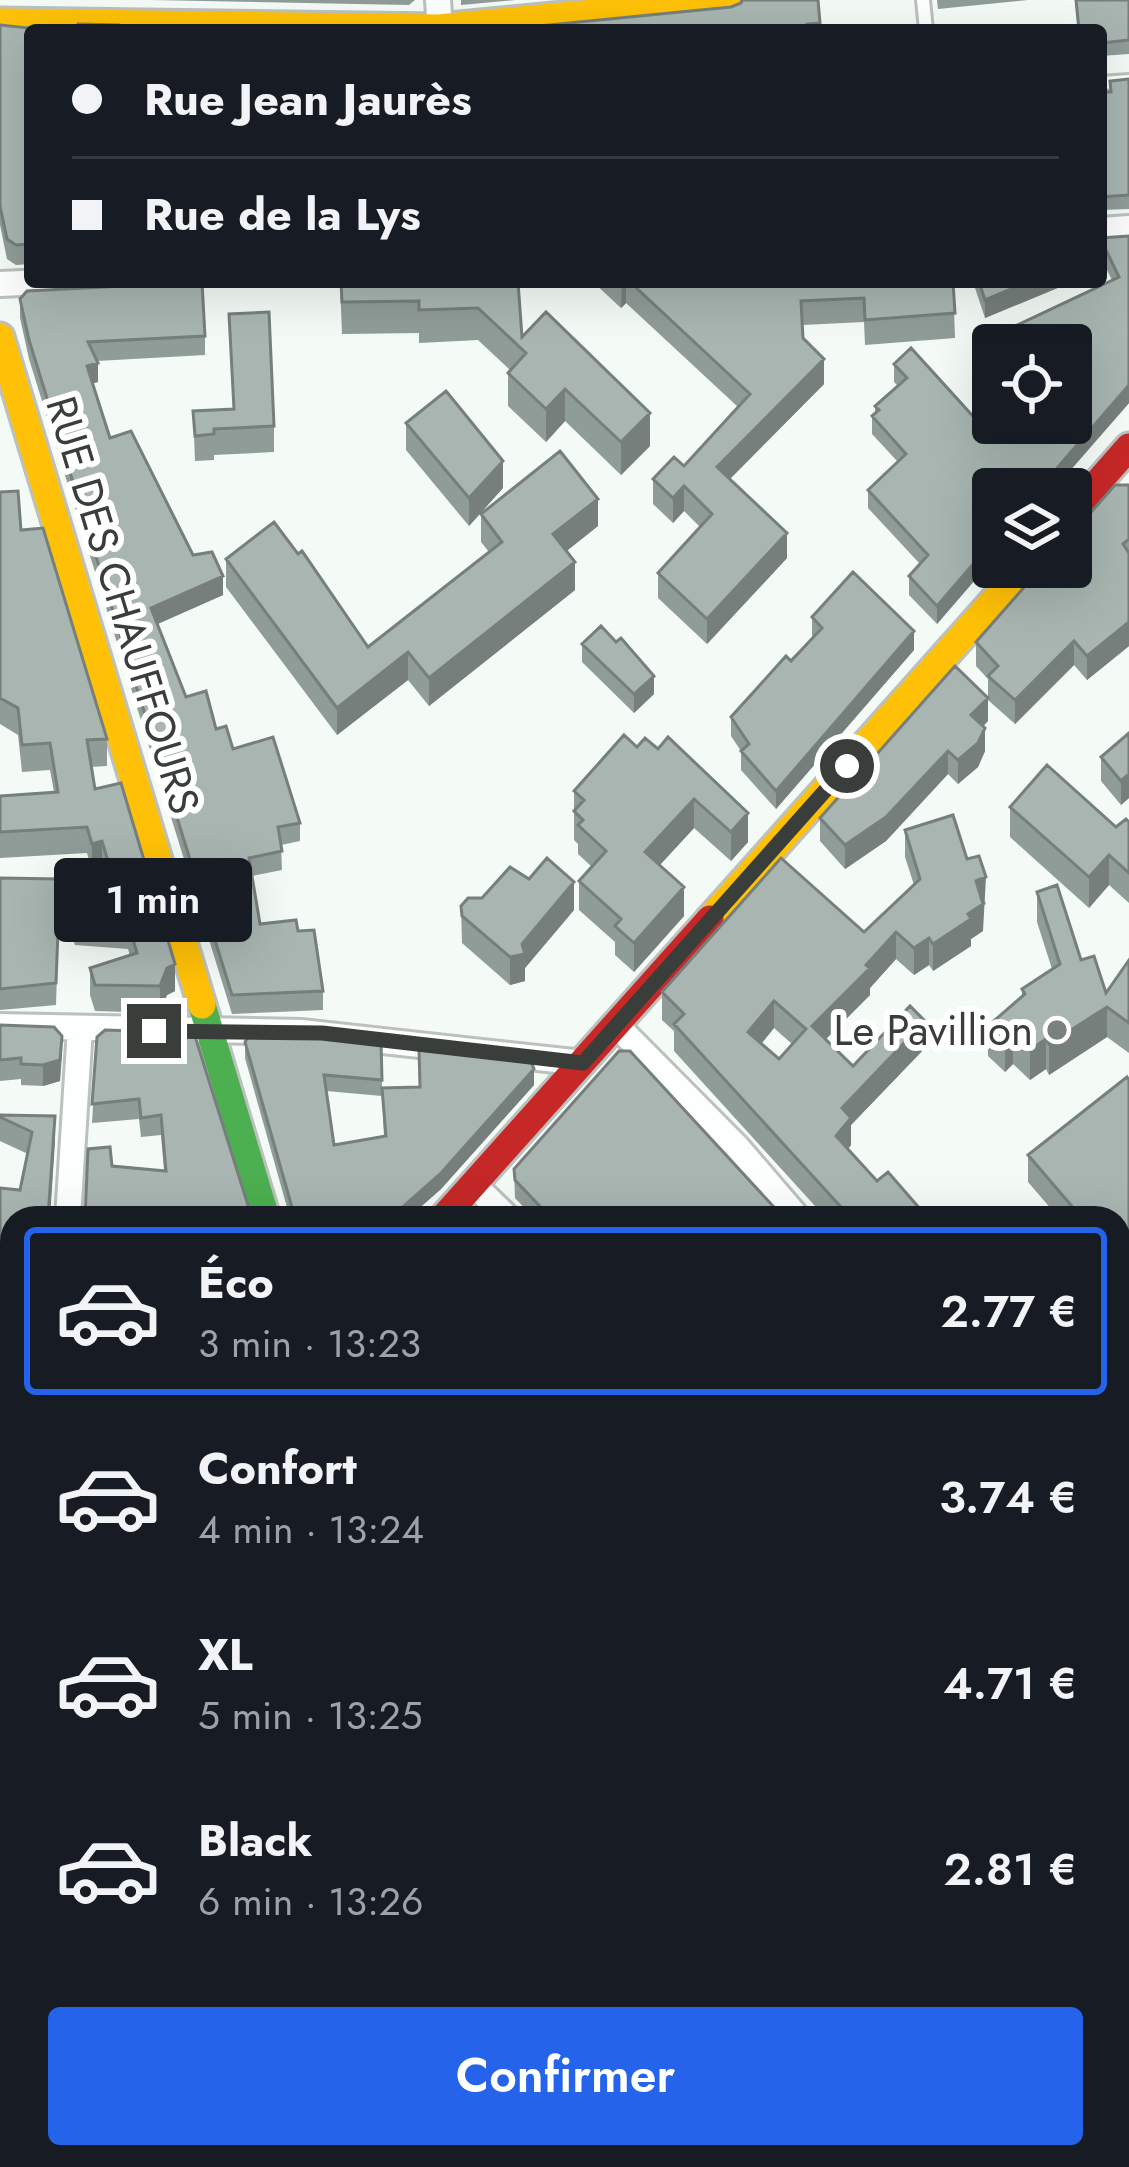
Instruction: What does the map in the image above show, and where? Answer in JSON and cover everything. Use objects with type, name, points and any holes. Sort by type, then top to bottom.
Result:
[{"type":"street","points":[[112,24],[439,19],[728,0]]},
{"type":"street","points":[[0,22],[31,24]]},
{"type":"street","name":"RUE DES CHAUFFOURS","points":[[0,337],[86,635],[262,1206]]},
{"type":"street","points":[[1092,495],[1123,468]]},
{"type":"street","points":[[454,1206],[1005,588]]},
{"type":"street","points":[[616,1025],[720,1128],[788,1206]]},
{"type":"street","points":[[0,1026],[322,1033],[583,1063]]},
{"type":"street","points":[[69,1206],[80,1028]]},
{"type":"street","points":[[474,1185],[496,1206]]},
{"type":"building","points":[[818,0],[820,23],[558,24],[731,7]]},
{"type":"building","points":[[1076,0],[1129,0],[1129,40],[1107,42],[1107,24],[1078,24]]},
{"type":"building","points":[[0,25],[24,27],[24,244],[7,239],[0,206]]},
{"type":"building","points":[[1129,79],[1129,195],[1107,197],[1107,92],[1111,92],[1110,81]]},
{"type":"building","points":[[1129,236],[1129,385],[1092,428],[1092,324],[1019,324],[1096,288],[1107,288],[1107,283],[1119,277],[1107,252],[1107,238]]},
{"type":"building","points":[[202,288],[205,336],[88,342],[98,363],[87,366],[110,438],[131,431],[193,555],[212,552],[223,576],[151,608],[186,697],[206,691],[216,729],[226,726],[233,749],[273,737],[300,823],[278,827],[282,851],[249,858],[260,924],[296,920],[298,931],[314,930],[323,991],[232,995],[29,340],[20,299],[27,291]]},
{"type":"building","points":[[341,288],[518,288],[522,337],[546,312],[650,413],[621,442],[565,389],[546,409],[508,373],[526,353],[478,308],[419,310],[419,301],[342,302]]},
{"type":"building","points":[[636,288],[953,288],[955,313],[865,320],[864,298],[801,301],[803,338],[824,359],[717,467],[787,533],[707,619],[658,573],[712,514],[684,486],[673,498],[653,479],[674,457],[684,466],[750,394]]},
{"type":"building","points":[[981,288],[1014,288],[985,300]]},
{"type":"building","points":[[269,312],[274,426],[214,429],[214,434],[195,436],[193,411],[234,409],[229,314]]},
{"type":"building","points":[[911,348],[972,415],[972,444],[1078,444],[1057,468],[972,468],[972,565],[937,606],[909,576],[928,555],[868,490],[906,454],[872,416],[879,410],[875,406],[907,378],[894,364]]},
{"type":"building","points":[[446,391],[503,461],[469,498],[406,423]]},
{"type":"building","points":[[560,451],[598,499],[553,534],[575,562],[429,678],[408,652],[337,708],[226,559],[274,522],[298,554],[302,551],[368,647],[502,542],[481,514]]},
{"type":"building","points":[[1115,485],[1129,485],[1129,539],[1123,544],[1129,553],[1129,622],[1087,656],[1074,641],[1015,700],[988,676],[998,666],[976,642],[1024,588],[1092,588],[1092,511]]},
{"type":"building","points":[[18,491],[21,530],[43,528],[107,739],[87,740],[95,789],[121,783],[175,964],[167,968],[160,986],[95,985],[90,968],[137,953],[128,922],[75,919],[67,896],[114,881],[102,841],[92,844],[87,827],[0,832],[0,796],[58,792],[50,743],[22,745],[18,708],[0,698],[0,492]]},
{"type":"building","points":[[853,572],[914,631],[776,791],[741,751],[749,744],[731,717],[786,656],[791,661],[822,628],[812,617]]},
{"type":"building","points":[[601,626],[616,642],[621,638],[654,676],[634,694],[582,644]]},
{"type":"building","points":[[955,666],[988,698],[971,715],[985,728],[978,743],[958,760],[948,751],[886,817],[845,845],[820,818]]},
{"type":"building","points":[[1129,733],[1129,774],[1121,781],[1101,757]]},
{"type":"building","points":[[624,735],[637,747],[645,738],[658,749],[668,737],[748,813],[731,832],[694,799],[645,852],[684,887],[634,943],[615,926],[621,919],[579,881],[606,851],[578,825],[583,820],[574,811],[584,800],[574,791]]},
{"type":"building","points":[[1047,765],[1116,827],[1126,819],[1129,822],[1129,873],[1109,855],[1089,877],[1010,807]]},
{"type":"building","points":[[953,815],[967,859],[979,856],[986,877],[976,881],[983,904],[968,914],[971,919],[933,944],[929,938],[914,948],[896,932],[866,965],[870,968],[812,1026],[853,1066],[910,1006],[925,1021],[842,1108],[851,1118],[836,1136],[877,1181],[888,1172],[918,1206],[840,1206],[674,1024],[684,1014],[662,992],[781,858],[864,932],[920,879],[905,830]],"holes":[[[774,1001],[806,1029],[779,1059],[748,1032]]]},
{"type":"building","points":[[547,858],[574,882],[522,944],[525,954],[510,957],[462,916],[461,906],[468,898],[482,898],[510,867],[529,879]]},
{"type":"building","points":[[0,878],[60,879],[56,983],[0,989]]},
{"type":"building","points":[[1057,885],[1081,960],[1094,956],[1106,993],[1129,960],[1129,1023],[1107,1007],[1049,1044],[1046,1039],[1030,1050],[1013,1034],[1005,1041],[988,1026],[1025,994],[1022,989],[1060,964],[1037,892]]},
{"type":"building","points":[[0,1025],[54,1027],[62,1036],[60,1060],[43,1065],[21,1064],[21,1058],[0,1060]]},
{"type":"building","points":[[105,1030],[194,1033],[248,1206],[86,1206],[88,1149],[110,1147],[112,1166],[166,1171],[161,1115],[141,1118],[139,1099],[92,1104],[97,1037]]},
{"type":"building","points":[[251,1033],[381,1041],[382,1080],[324,1075],[334,1145],[386,1136],[382,1088],[420,1087],[419,1050],[531,1062],[534,1069],[441,1173],[404,1206],[292,1206],[245,1042]]},
{"type":"building","points":[[619,1051],[630,1051],[773,1206],[540,1206],[515,1180],[514,1169]]},
{"type":"building","points":[[1127,1077],[1129,1206],[1072,1206],[1028,1155]]},
{"type":"building","points":[[55,1116],[49,1206],[0,1206],[0,1188],[20,1190],[32,1132],[0,1117]]},
{"type":"traffic: fast","points":[[202,1005],[262,1206]]},
{"type":"traffic: slow","points":[[480,24],[728,0]]},
{"type":"traffic: slow","points":[[0,22],[146,24]]},
{"type":"traffic: slow","points":[[0,337],[202,1005]]},
{"type":"traffic: slow","points":[[710,919],[1005,588]]},
{"type":"traffic: jam","points":[[1092,489],[1129,447]]},
{"type":"traffic: jam","points":[[454,1206],[710,919]]},
{"type":"place","name":"Le Pavillion","points":[[1057,1030]]},
{"type":"route","points":[[154,1031],[322,1033],[583,1063],[847,766]]}]
